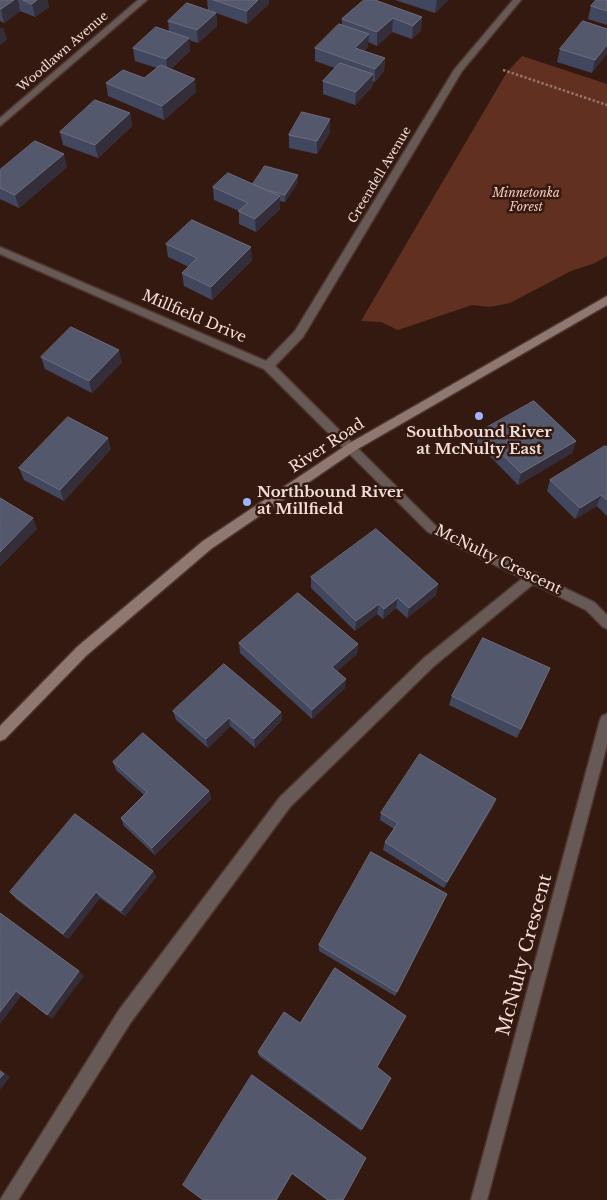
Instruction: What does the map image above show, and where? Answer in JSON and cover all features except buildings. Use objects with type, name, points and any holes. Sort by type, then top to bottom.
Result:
[{"type":"street","name":"Woodlawn Avenue","points":[[0,123],[143,0]]},
{"type":"street","name":"Greendell Avenue","points":[[268,366],[298,334],[458,70],[517,0]]},
{"type":"street","name":"Millfield Drive","points":[[0,250],[268,366],[352,447]]},
{"type":"street","name":"River Road","points":[[0,734],[82,651],[206,545],[352,447],[607,300]]},
{"type":"street","name":"McNulty Crescent","points":[[352,447],[432,529],[590,606],[607,623]]},
{"type":"street","points":[[8,1200],[125,1016],[285,802],[429,662],[533,577]]},
{"type":"street","name":"McNulty Crescent","points":[[479,1200],[607,720]]},
{"type":"path","points":[[503,70],[607,105]]},
{"type":"green space","name":"Minnetonka Forest","points":[[522,56],[607,84],[607,256],[595,263],[571,271],[510,303],[490,307],[472,305],[398,330],[381,322],[361,321],[507,72]]},
{"type":"place","name":"Southbound River at McNulty East","points":[[479,416]]},
{"type":"place","name":"Northbound River at Millfield","points":[[247,502]]}]
